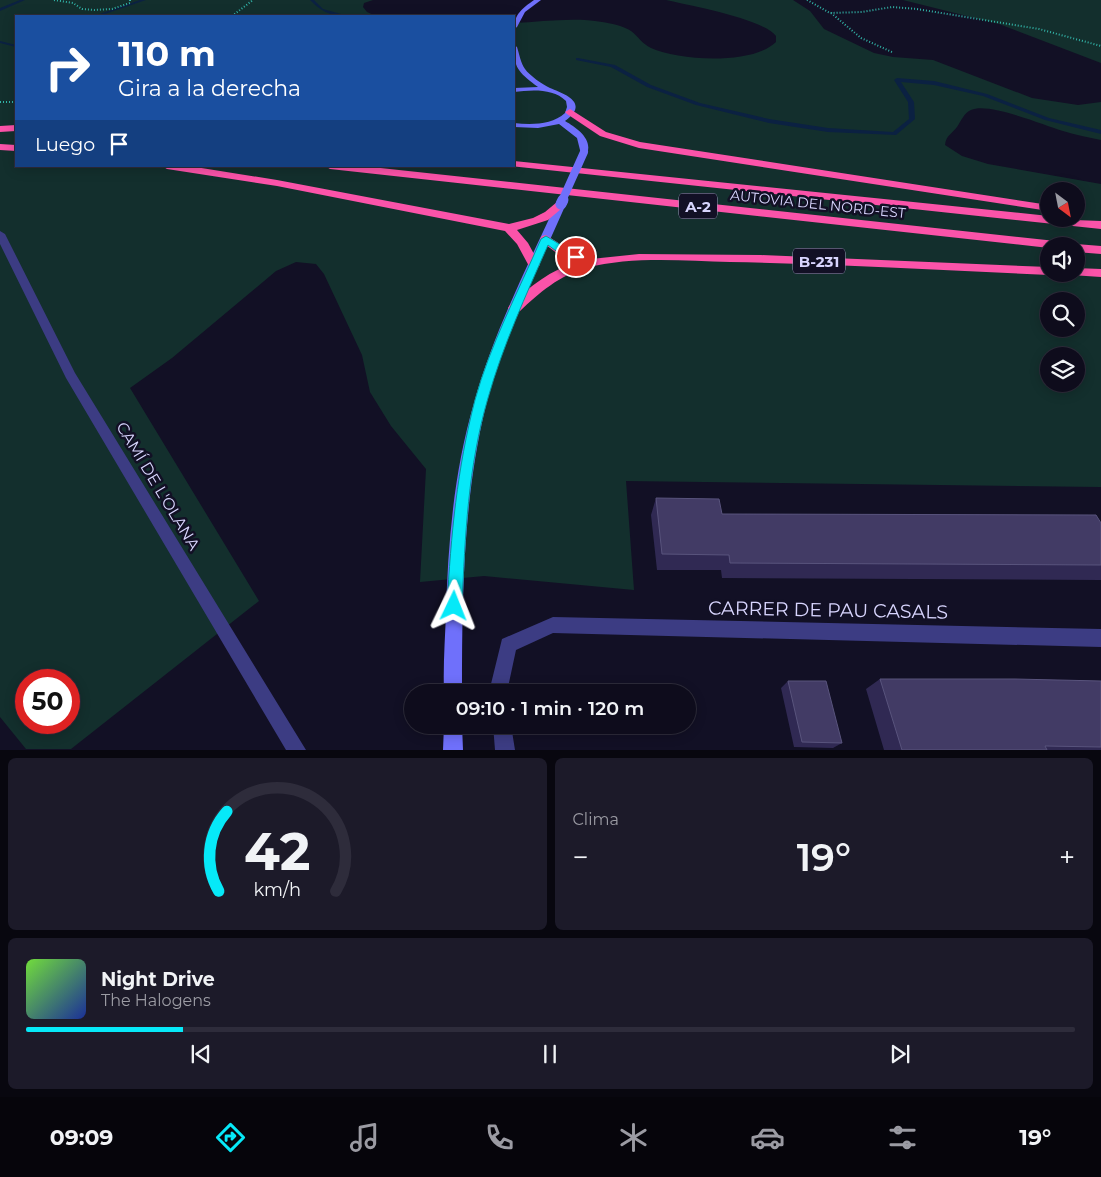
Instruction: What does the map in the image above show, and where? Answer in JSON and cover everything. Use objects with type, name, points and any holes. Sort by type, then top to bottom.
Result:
[{"type":"highway","points":[[570,112],[603,134],[639,145],[1040,207]]},
{"type":"highway","points":[[0,129],[15,128]]},
{"type":"highway","points":[[0,148],[15,148]]},
{"type":"highway","name":"AUTOVIA DEL NORD-EST","points":[[515,164],[1101,224]]},
{"type":"highway","points":[[173,167],[277,183],[509,228],[532,224],[545,218],[560,204]]},
{"type":"highway","name":"AUTOVIA DEL NORD-EST","points":[[339,167],[1040,243]]},
{"type":"highway","points":[[1085,213],[1101,216]]},
{"type":"highway","points":[[509,228],[522,243],[534,265]]},
{"type":"highway","points":[[546,239],[562,251],[590,263]]},
{"type":"highway","points":[[1085,249],[1101,250]]},
{"type":"highway","name":"B-231","points":[[515,308],[538,286],[551,278],[590,263],[622,258],[764,258],[1040,271]]},
{"type":"highway","points":[[1085,272],[1101,273]]},
{"type":"main road","points":[[515,26],[522,11],[538,0]]},
{"type":"main road","points":[[515,50],[521,70],[515,84]]},
{"type":"main road","points":[[521,70],[547,90]]},
{"type":"main road","points":[[515,90],[533,88],[547,90],[564,96],[570,101],[572,106],[570,112],[559,121],[533,127],[515,125]]},
{"type":"main road","name":"B-231","points":[[453,684],[454,589],[459,524],[466,466],[482,399],[515,308],[584,152],[585,144],[579,135],[559,121]]},
{"type":"main road","points":[[453,734],[453,750]]},
{"type":"street","name":"CAMÍ DE L'OLANA","points":[[0,234],[70,375],[297,750]]},
{"type":"street","name":"CARRER DE PAU CASALS","points":[[500,684],[508,645],[553,625],[1101,638]]},
{"type":"street","points":[[503,734],[505,750]]},
{"type":"path","points":[[54,0],[70,2],[94,11],[121,6],[130,3],[130,0]]},
{"type":"path","points":[[233,15],[253,0]]},
{"type":"path","points":[[807,0],[830,13],[861,38],[892,52]]},
{"type":"path","points":[[830,13],[862,12],[892,7],[1002,22],[1039,29],[1101,46]]},
{"type":"path","points":[[0,102],[15,102]]},
{"type":"green space","points":[[0,0],[373,0],[364,3],[363,7],[367,12],[374,15],[15,15],[15,167],[515,167],[515,23],[569,20],[609,23],[628,29],[651,48],[679,56],[697,58],[734,57],[751,54],[765,49],[776,42],[776,36],[769,30],[742,18],[666,0],[793,0],[810,11],[824,29],[874,53],[893,57],[933,60],[1032,98],[1078,105],[1101,102],[1101,140],[1068,132],[1016,115],[979,108],[966,113],[948,137],[945,145],[962,156],[988,164],[1101,184],[1101,487],[626,481],[634,590],[484,576],[420,582],[426,469],[391,426],[370,392],[362,355],[324,274],[316,264],[296,262],[276,271],[172,358],[130,388],[259,601],[71,749],[26,749],[0,717]]},
{"type":"green space","points":[[903,0],[1101,0],[1101,63],[999,24]]},
{"type":"building","points":[[656,498],[719,499],[722,514],[1096,515],[1101,523],[1101,565],[730,563],[729,555],[662,554]]},
{"type":"building","points":[[880,679],[1101,681],[1101,747],[1045,746],[1047,750],[902,750]]},
{"type":"building","points":[[788,681],[826,681],[842,743],[802,742]]},
{"type":"waterway","points":[[0,10],[23,0]]},
{"type":"waterway","points":[[99,15],[144,0]]},
{"type":"waterway","points":[[312,0],[322,10],[342,15]]},
{"type":"waterway","points":[[0,42],[15,46]]},
{"type":"waterway","points":[[578,59],[613,66],[649,86],[698,104],[769,121],[828,130],[894,134],[912,119],[911,102],[897,80],[934,83],[985,95],[1047,119],[1101,132]]},
{"type":"route","points":[[454,606],[459,524],[466,466],[482,399],[500,344],[546,239],[562,251],[576,257]]}]
